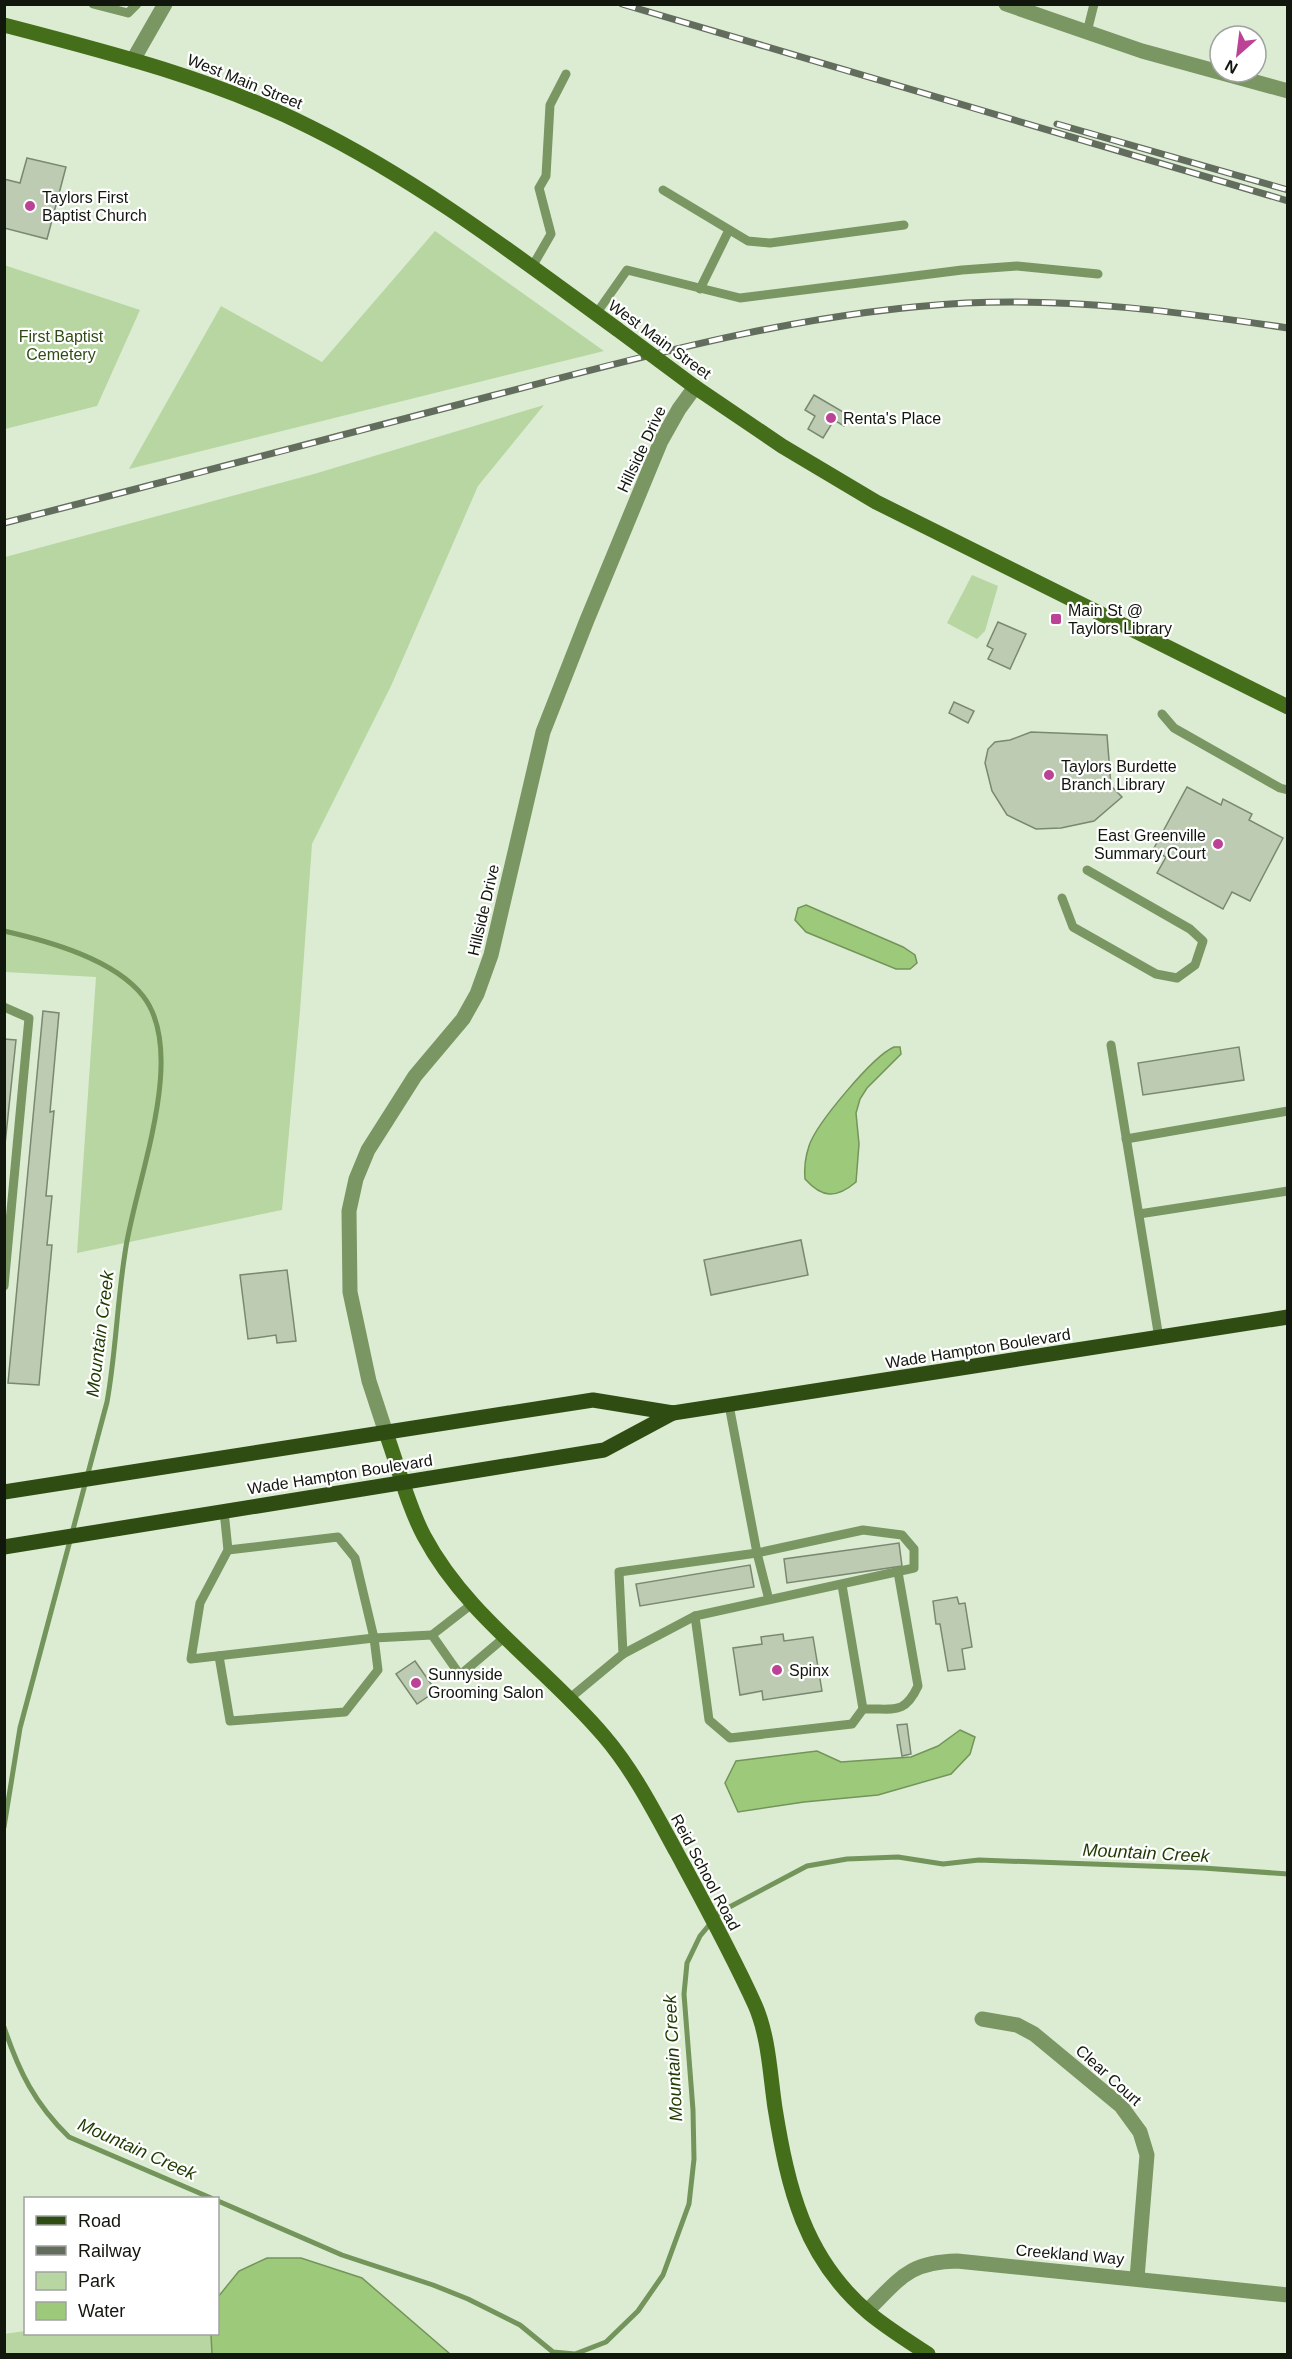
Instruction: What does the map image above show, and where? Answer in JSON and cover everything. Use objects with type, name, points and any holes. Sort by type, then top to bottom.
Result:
[{"type":"main road","name":"Wade Hampton Boulevard","points":[[4,1492],[593,1400],[673,1413],[1287,1317]]},
{"type":"main road","name":"Wade Hampton Boulevard","points":[[4,1547],[604,1450],[673,1413]]},
{"type":"street","points":[[133,60],[165,4]]},
{"type":"street","points":[[1006,4],[1142,51],[1287,91]]},
{"type":"street","name":"West Main Street","points":[[4,25],[174,72],[309,126],[411,183],[458,213],[695,387],[782,446],[876,502],[1287,707]]},
{"type":"street","name":"Hillside Drive","points":[[386,1433],[369,1381],[350,1292],[349,1211],[356,1179],[368,1150],[391,1111],[415,1076],[463,1019],[477,994],[491,955],[543,732],[662,441],[679,409],[695,387]]},
{"type":"street","name":"Reid School Road","points":[[386,1433],[424,1537],[445,1570],[472,1604],[570,1698],[605,1737],[625,1763],[685,1869],[756,2009],[764,2037],[783,2157],[794,2201],[810,2240],[833,2276],[867,2311],[928,2355]]},
{"type":"street","name":"Clear Court","points":[[981,2019],[1017,2025],[1034,2034],[1121,2106],[1140,2132],[1148,2155],[1137,2278]]},
{"type":"street","name":"Creekland Way","points":[[867,2311],[917,2266],[938,2261],[1137,2278],[1287,2295]]},
{"type":"lane","points":[[93,4],[128,13],[137,4]]},
{"type":"lane","points":[[1087,32],[1094,4]]},
{"type":"lane","points":[[532,267],[551,234],[539,188],[546,176],[550,105],[566,74]]},
{"type":"lane","points":[[663,190],[748,241],[770,243],[904,225]]},
{"type":"lane","points":[[700,289],[729,230]]},
{"type":"lane","points":[[596,314],[627,270],[740,298],[950,271],[1017,266],[1098,274]]},
{"type":"lane","points":[[1162,714],[1174,728],[1287,790]]},
{"type":"lane","points":[[1062,898],[1073,927],[1156,974],[1177,978],[1195,965],[1203,941],[1190,929],[1087,870]]},
{"type":"lane","points":[[4,1007],[28,1018],[4,1286]]},
{"type":"lane","points":[[1111,1045],[1159,1338]]},
{"type":"lane","points":[[1126,1139],[1287,1111]]},
{"type":"lane","points":[[1139,1214],[1287,1191]]},
{"type":"lane","points":[[729,1405],[757,1553],[769,1600]]},
{"type":"lane","points":[[224,1510],[228,1550],[200,1602],[191,1659],[375,1638],[432,1635],[472,1604]]},
{"type":"lane","points":[[570,1698],[624,1654],[695,1616],[914,1568],[915,1549],[902,1535],[863,1530],[757,1553],[618,1572],[624,1654]]},
{"type":"lane","points":[[219,1656],[230,1721],[345,1712],[378,1670],[375,1638],[355,1558],[338,1536],[228,1550]]},
{"type":"lane","points":[[863,1709],[903,1708],[911,1701],[918,1686],[898,1572]]},
{"type":"lane","points":[[695,1616],[709,1720],[730,1738],[852,1724],[863,1709],[842,1584]]},
{"type":"lane","points":[[432,1635],[460,1675],[505,1637]]},
{"type":"green space","points":[[435,231],[604,351],[129,469],[221,306],[322,362]]},
{"type":"green space","name":"First Baptist Cemetery","points":[[4,265],[140,310],[97,406],[5,429]]},
{"type":"green space","points":[[544,405],[478,486],[391,686],[312,844],[282,1210],[77,1253],[96,977],[5,972],[5,557],[314,474]]},
{"type":"green space","points":[[972,575],[998,586],[985,631],[977,639],[947,623]]},
{"type":"green space","points":[[24,2331],[24,2335],[211,2335],[212,2354],[5,2354],[4,2334]]},
{"type":"water","points":[[806,905],[903,947],[915,955],[917,963],[910,969],[896,969],[806,932],[795,920],[798,908]]},
{"type":"water","points":[[894,1047],[900,1047],[901,1054],[867,1088],[860,1099],[856,1113],[859,1144],[856,1182],[836,1194],[817,1190],[805,1179],[805,1163],[814,1136],[833,1107],[860,1076]]},
{"type":"water","points":[[960,1730],[975,1737],[970,1754],[951,1774],[878,1795],[804,1802],[738,1812],[725,1783],[736,1761],[817,1751],[841,1762],[911,1757],[938,1746]]},
{"type":"water","points":[[267,2258],[301,2258],[362,2278],[450,2354],[212,2354],[211,2335],[219,2335],[219,2296],[239,2271]]},
{"type":"building","name":"Taylors First Baptist Church","points":[[27,158],[66,167],[47,239],[4,228],[4,179],[20,183]]},
{"type":"building","name":"Renta's Place","points":[[814,395],[850,416],[844,426],[834,420],[823,438],[808,429],[815,416],[805,410]]},
{"type":"building","points":[[998,622],[1026,634],[1010,669],[988,659],[993,649],[987,646]]},
{"type":"building","points":[[954,702],[974,711],[968,723],[949,713]]},
{"type":"building","name":"Taylors Burdette Branch Library","points":[[1031,732],[1107,735],[1111,786],[1122,797],[1094,821],[1061,828],[1036,829],[1007,815],[992,791],[985,763],[988,749],[995,742],[1010,740]]},
{"type":"building","name":"East Greenville Summary Court","points":[[1187,787],[1221,805],[1223,799],[1252,814],[1249,820],[1283,838],[1250,901],[1232,892],[1223,909],[1157,873],[1166,857],[1153,850]]},
{"type":"building","points":[[43,1011],[59,1013],[50,1112],[54,1111],[46,1196],[52,1196],[47,1245],[52,1245],[39,1385],[8,1383]]},
{"type":"building","points":[[4,1039],[16,1040],[4,1154]]},
{"type":"building","points":[[1239,1047],[1244,1080],[1143,1095],[1138,1063]]},
{"type":"building","points":[[801,1240],[808,1275],[711,1295],[704,1260]]},
{"type":"building","points":[[287,1270],[296,1341],[277,1343],[276,1335],[248,1339],[240,1275]]},
{"type":"building","points":[[899,1543],[902,1566],[787,1583],[784,1559]]},
{"type":"building","points":[[750,1565],[754,1587],[640,1606],[636,1584]]},
{"type":"building","points":[[957,1597],[959,1604],[965,1603],[972,1647],[962,1649],[965,1669],[948,1671],[940,1624],[936,1624],[933,1601]]},
{"type":"building","name":"Spinx","points":[[783,1634],[784,1641],[813,1637],[822,1691],[763,1700],[762,1691],[740,1695],[733,1648],[762,1644],[761,1637]]},
{"type":"building","name":"Sunnyside Grooming Salon","points":[[415,1661],[436,1691],[417,1704],[396,1674]]},
{"type":"building","points":[[907,1724],[911,1754],[902,1756],[897,1725]]},
{"type":"waterway","name":"Mountain Creek","points":[[4,931],[79,953],[131,983],[143,996],[156,1021],[161,1051],[160,1085],[155,1121],[125,1253],[107,1402],[20,1728],[4,1827]]},
{"type":"waterway","name":"Mountain Creek","points":[[219,2201],[342,2255],[468,2299],[520,2325],[553,2352],[575,2354],[606,2342],[638,2311],[663,2275],[689,2204],[694,2159],[693,2110],[684,1994],[687,1963],[700,1936],[720,1912],[807,1866],[847,1859],[898,1857],[943,1864],[979,1860],[1203,1868],[1288,1874]]},
{"type":"waterway","name":"Mountain Creek","points":[[4,2027],[22,2073],[37,2100],[69,2137],[209,2197]]},
{"type":"railway","points":[[622,4],[1288,201]]},
{"type":"railway","points":[[1057,124],[1288,190]]},
{"type":"railway","points":[[4,523],[670,350],[847,315],[966,303],[1087,304],[1288,328]]},
{"type":"place","name":"Taylors First Baptist Church","points":[[30,206]]},
{"type":"place","name":"Renta's Place","points":[[831,418]]},
{"type":"place","name":"Main St @ Taylors Library","points":[[1056,619]]},
{"type":"place","name":"Taylors Burdette Branch Library","points":[[1049,775]]},
{"type":"place","name":"East Greenville Summary Court","points":[[1218,844]]},
{"type":"place","name":"Spinx","points":[[777,1670]]},
{"type":"place","name":"Sunnyside Grooming Salon","points":[[416,1683]]}]
